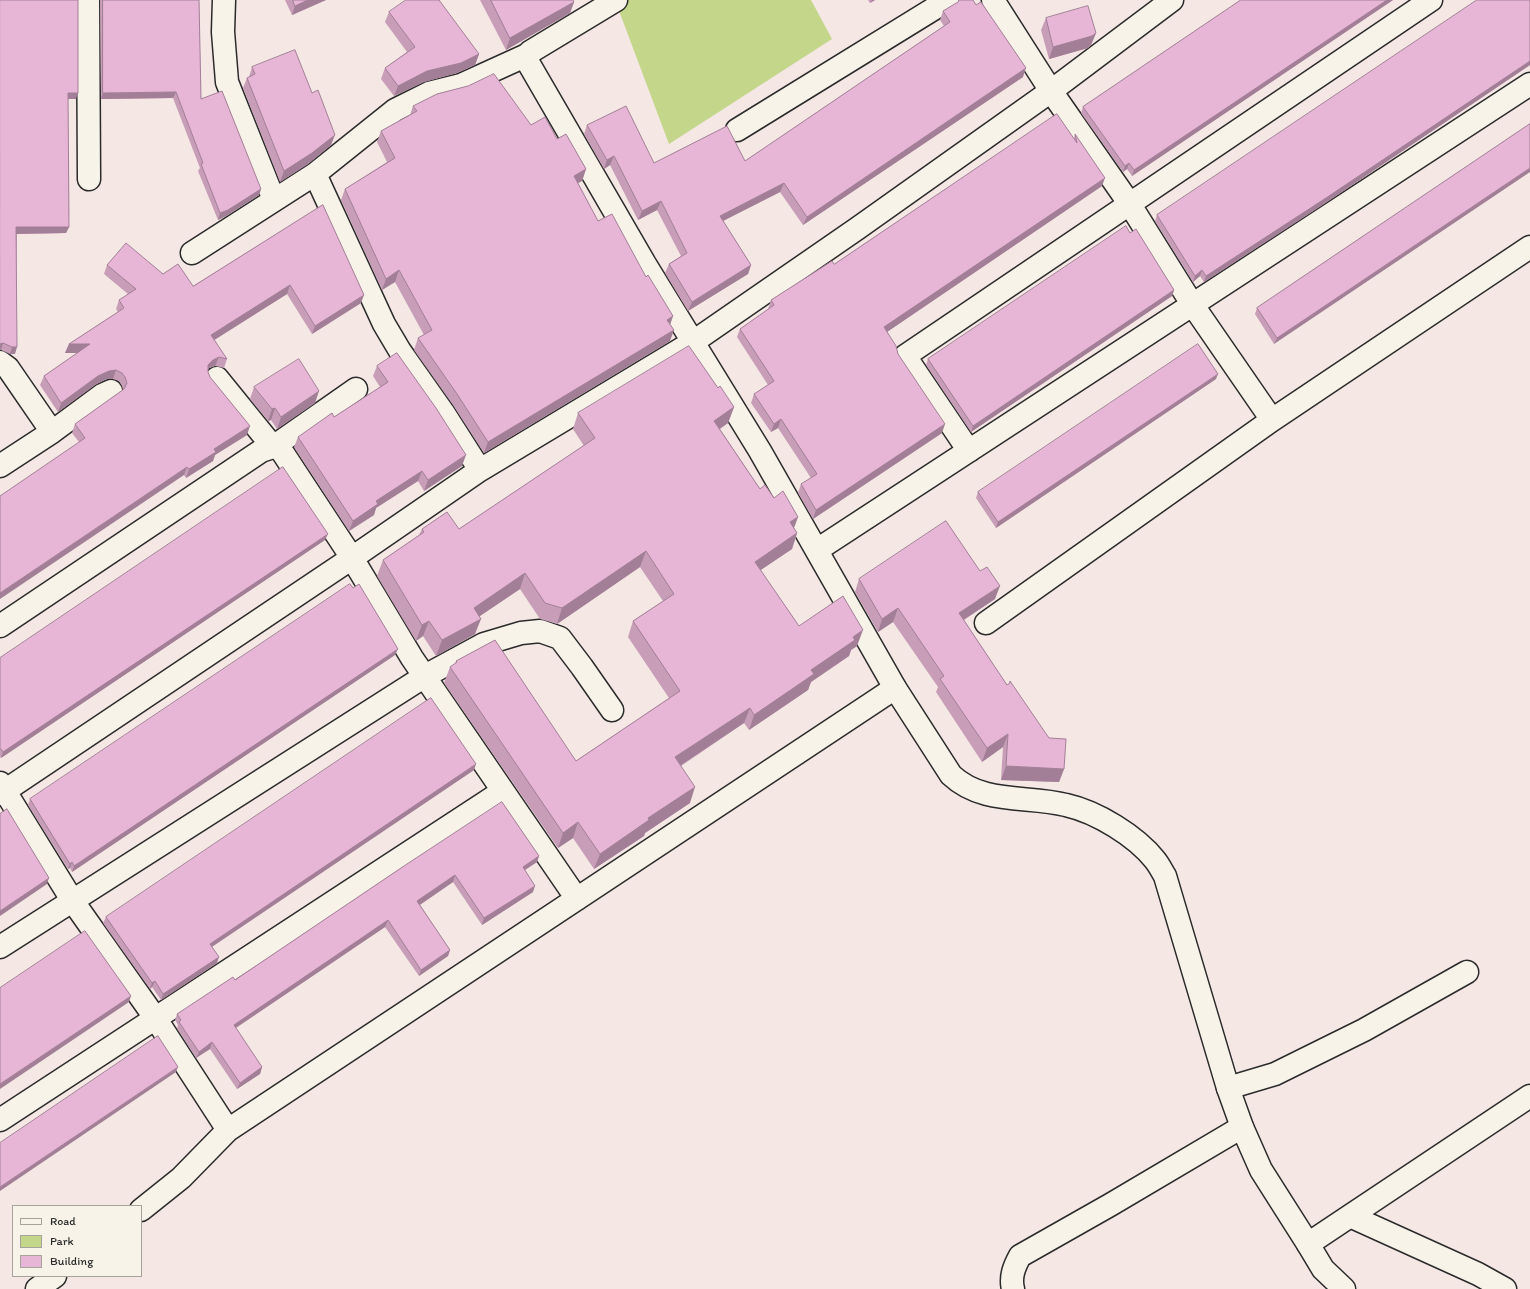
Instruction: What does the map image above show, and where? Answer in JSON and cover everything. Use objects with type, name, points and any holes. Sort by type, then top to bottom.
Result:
[{"type":"street","points":[[88,0],[89,179]]},
{"type":"street","points":[[224,0],[223,32],[227,82],[274,200]]},
{"type":"street","points":[[192,253],[315,174],[396,110],[429,93],[461,85],[527,55],[616,0]]},
{"type":"street","points":[[737,130],[948,0]]},
{"type":"street","points":[[994,0],[1051,91],[1129,203],[1192,304],[1272,420]]},
{"type":"street","points":[[228,1130],[156,1019],[72,900],[2,789],[352,558],[480,470],[693,342],[852,233],[1051,91],[1172,0]]},
{"type":"street","points":[[969,451],[905,356],[1431,0]]},
{"type":"street","points":[[527,55],[529,64],[693,342],[760,451],[895,688],[951,775],[958,782],[975,791],[994,796],[1066,805],[1091,814],[1113,825],[1137,842],[1156,861],[1165,876],[1228,1088],[1242,1127],[1261,1170],[1324,1269],[1344,1289]]},
{"type":"street","points":[[817,550],[1530,84]]},
{"type":"street","points":[[315,174],[384,324],[400,351],[443,412],[480,470]]},
{"type":"street","points":[[986,623],[1272,420],[1530,246]]},
{"type":"street","points":[[0,362],[8,368],[52,432]]},
{"type":"street","points":[[217,378],[273,447],[281,450],[352,558],[412,658],[577,899]]},
{"type":"street","points":[[0,626],[261,451],[273,447],[356,389]]},
{"type":"street","points":[[0,466],[52,432],[102,395],[110,391]]},
{"type":"street","points":[[0,947],[425,676],[484,644],[521,633],[540,631],[560,638],[612,710]]},
{"type":"street","points":[[142,1209],[181,1178],[228,1130],[895,688]]},
{"type":"street","points":[[0,1120],[503,791]]},
{"type":"street","points":[[1228,1088],[1275,1074],[1364,1030],[1467,972]]},
{"type":"street","points":[[1308,1244],[1530,1096]]},
{"type":"street","points":[[1014,1289],[1012,1283],[1013,1268],[1020,1256],[1242,1127]]},
{"type":"street","points":[[1350,1216],[1478,1274],[1505,1289]]},
{"type":"street","points":[[37,1289],[54,1277]]},
{"type":"green space","points":[[615,0],[811,0],[832,39],[669,144]]},
{"type":"building","points":[[0,0],[78,0],[78,93],[68,93],[69,227],[16,227],[17,347],[12,347],[3,343],[0,344]]},
{"type":"building","points":[[103,0],[199,0],[201,99],[222,91],[261,189],[228,210],[220,213],[176,92],[103,93]]},
{"type":"building","points":[[293,0],[308,0],[295,6]]},
{"type":"building","points":[[406,0],[439,0],[479,54],[461,63],[427,71],[398,86],[385,68],[415,47],[389,12]]},
{"type":"building","points":[[491,0],[573,0],[574,2],[510,38]]},
{"type":"building","points":[[959,0],[973,0],[976,5],[981,2],[1026,68],[807,217],[784,183],[720,216],[751,265],[692,302],[669,264],[687,253],[661,201],[642,211],[614,156],[607,160],[587,125],[626,106],[654,163],[727,126],[745,161],[950,22],[943,11]]},
{"type":"building","points":[[1241,0],[1387,0],[1134,170],[1129,163],[1125,166],[1083,107]]},
{"type":"building","points":[[1477,0],[1530,0],[1530,61],[1326,198],[1206,276],[1202,270],[1195,276],[1157,215]]},
{"type":"building","points":[[1088,6],[1096,33],[1092,36],[1053,47],[1046,18]]},
{"type":"building","points":[[295,50],[312,93],[318,90],[335,135],[312,153],[284,171],[247,78],[255,74],[252,67]]},
{"type":"building","points":[[494,74],[531,125],[545,117],[557,139],[566,134],[586,169],[574,176],[598,221],[612,214],[646,277],[648,275],[673,316],[667,320],[674,330],[488,442],[418,338],[432,330],[399,270],[386,279],[345,189],[395,158],[381,131],[417,111],[413,106],[437,94],[468,86]]},
{"type":"building","points":[[1057,114],[1077,143],[1075,134],[1105,178],[884,327],[896,346],[898,354],[945,424],[816,510],[801,484],[817,474],[781,419],[774,424],[754,394],[774,381],[740,329],[774,305],[771,300],[832,261],[834,264]]},
{"type":"building","points":[[1530,124],[1530,168],[1277,338],[1257,308]]},
{"type":"building","points":[[323,205],[364,295],[315,326],[290,285],[211,335],[227,359],[219,357],[208,365],[210,377],[250,426],[214,449],[216,452],[189,469],[187,467],[0,593],[0,496],[85,438],[75,424],[124,389],[127,383],[122,373],[116,370],[109,371],[98,376],[61,403],[44,376],[90,344],[69,344],[124,308],[119,300],[136,289],[107,265],[126,243],[163,274],[178,264],[193,286]]},
{"type":"building","points":[[1126,226],[1130,233],[1136,229],[1174,290],[973,426],[928,359]]},
{"type":"building","points":[[1198,344],[1218,374],[998,522],[978,492]]},
{"type":"building","points":[[689,346],[718,388],[720,386],[734,407],[714,421],[760,489],[765,485],[774,498],[783,491],[798,517],[790,522],[797,533],[755,562],[799,626],[843,596],[863,630],[853,637],[855,640],[811,670],[814,674],[754,715],[750,708],[675,757],[695,787],[648,818],[649,820],[600,854],[578,822],[563,833],[450,667],[457,662],[456,661],[495,640],[576,761],[680,691],[633,621],[674,594],[646,551],[562,608],[545,603],[525,573],[474,608],[481,619],[442,640],[429,621],[422,625],[383,560],[424,532],[422,529],[447,512],[459,529],[595,438],[578,413]]},
{"type":"building","points":[[397,353],[436,408],[466,455],[428,480],[422,471],[376,501],[378,504],[353,521],[298,437],[332,413],[334,417],[388,382],[377,366]]},
{"type":"building","points":[[299,359],[319,391],[281,417],[275,408],[272,409],[254,387]]},
{"type":"building","points":[[283,467],[328,534],[3,752],[0,749],[0,658]]},
{"type":"building","points":[[946,521],[980,571],[987,567],[1000,586],[959,613],[1007,685],[1010,681],[1049,738],[1066,739],[1064,769],[1006,766],[1008,734],[987,748],[940,679],[944,676],[898,608],[882,619],[859,579]]},
{"type":"building","points":[[350,584],[353,588],[359,584],[398,649],[74,866],[72,862],[70,864],[30,799]]},
{"type":"building","points":[[431,698],[476,764],[210,944],[219,957],[163,994],[155,981],[152,983],[106,917]]},
{"type":"building","points":[[502,802],[539,856],[523,867],[535,886],[484,918],[455,875],[417,901],[450,950],[421,970],[388,920],[234,1025],[262,1067],[240,1083],[212,1042],[199,1052],[179,1022],[181,1020],[177,1014],[233,977],[235,980]]},
{"type":"building","points":[[7,809],[49,878],[0,911],[0,814]]},
{"type":"building","points":[[85,931],[131,996],[0,1084],[0,988]]},
{"type":"building","points":[[158,1036],[178,1067],[0,1187],[0,1143]]}]
